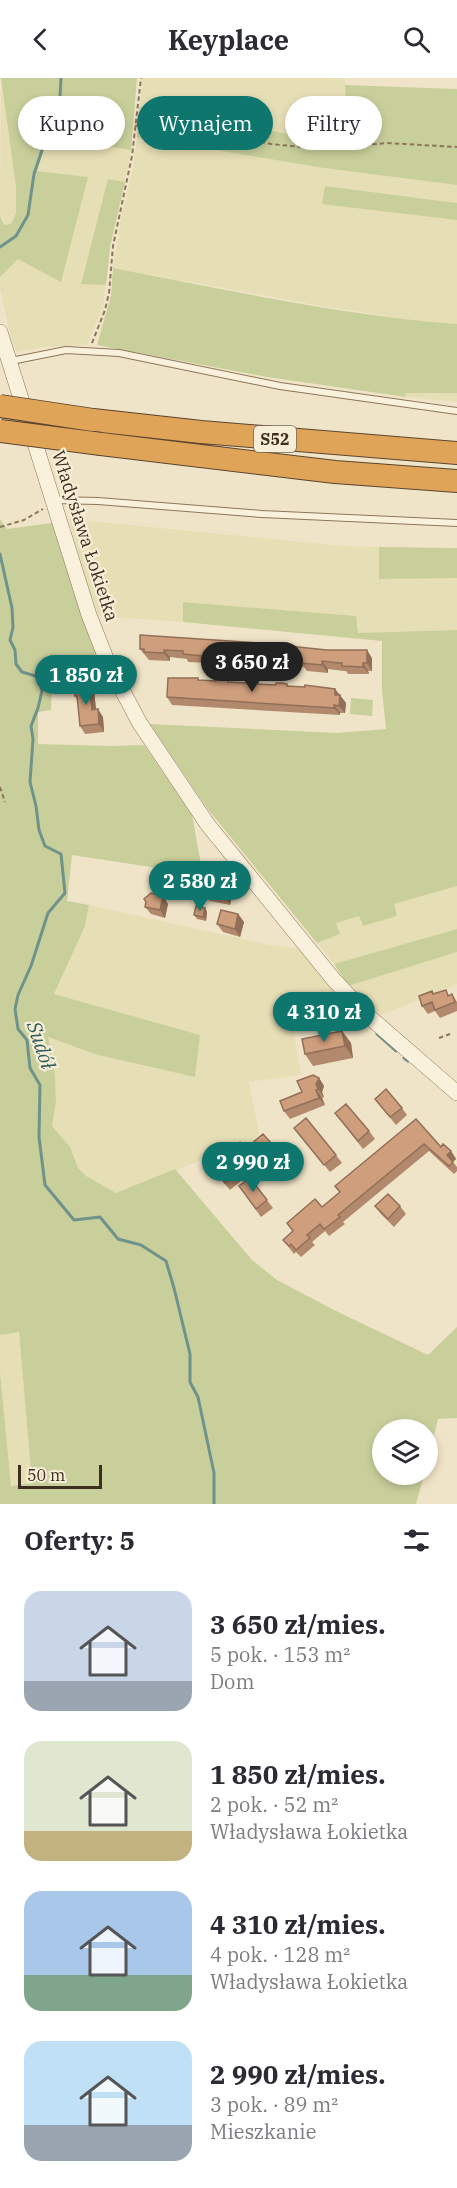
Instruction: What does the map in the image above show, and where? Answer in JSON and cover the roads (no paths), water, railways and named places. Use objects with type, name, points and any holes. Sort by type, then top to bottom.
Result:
[{"type":"highway","name":"S52","points":[[0,406],[93,420],[201,432],[457,453]]},
{"type":"highway","name":"S52","points":[[0,431],[335,472],[457,481]]},
{"type":"street","name":"Władysława Łokietka","points":[[0,332],[89,615],[107,661],[151,741],[208,825],[349,997],[457,1093]]},
{"type":"lane","points":[[10,361],[66,350],[119,353],[280,386],[457,411]]},
{"type":"lane","points":[[53,502],[98,501],[262,514],[457,524]]},
{"type":"waterway","name":"Sudół","points":[[0,247],[16,236],[28,215],[34,174],[60,97],[61,78]]},
{"type":"waterway","name":"Sudół","points":[[0,554],[12,608],[13,627],[10,640],[15,650],[16,664],[22,672],[39,677],[42,691],[31,726],[33,739],[30,782],[39,830],[45,846],[61,854],[65,893],[48,913],[15,1009],[18,1029],[27,1040],[30,1068],[40,1085],[39,1137],[45,1185],[74,1220],[100,1217],[118,1239],[141,1245],[166,1261],[190,1354],[190,1382],[198,1397],[214,1473],[214,1504]]},
{"type":"waterway","points":[[377,1034],[396,1051]]},
{"type":"waterway","points":[[404,1058],[408,1061]]}]
